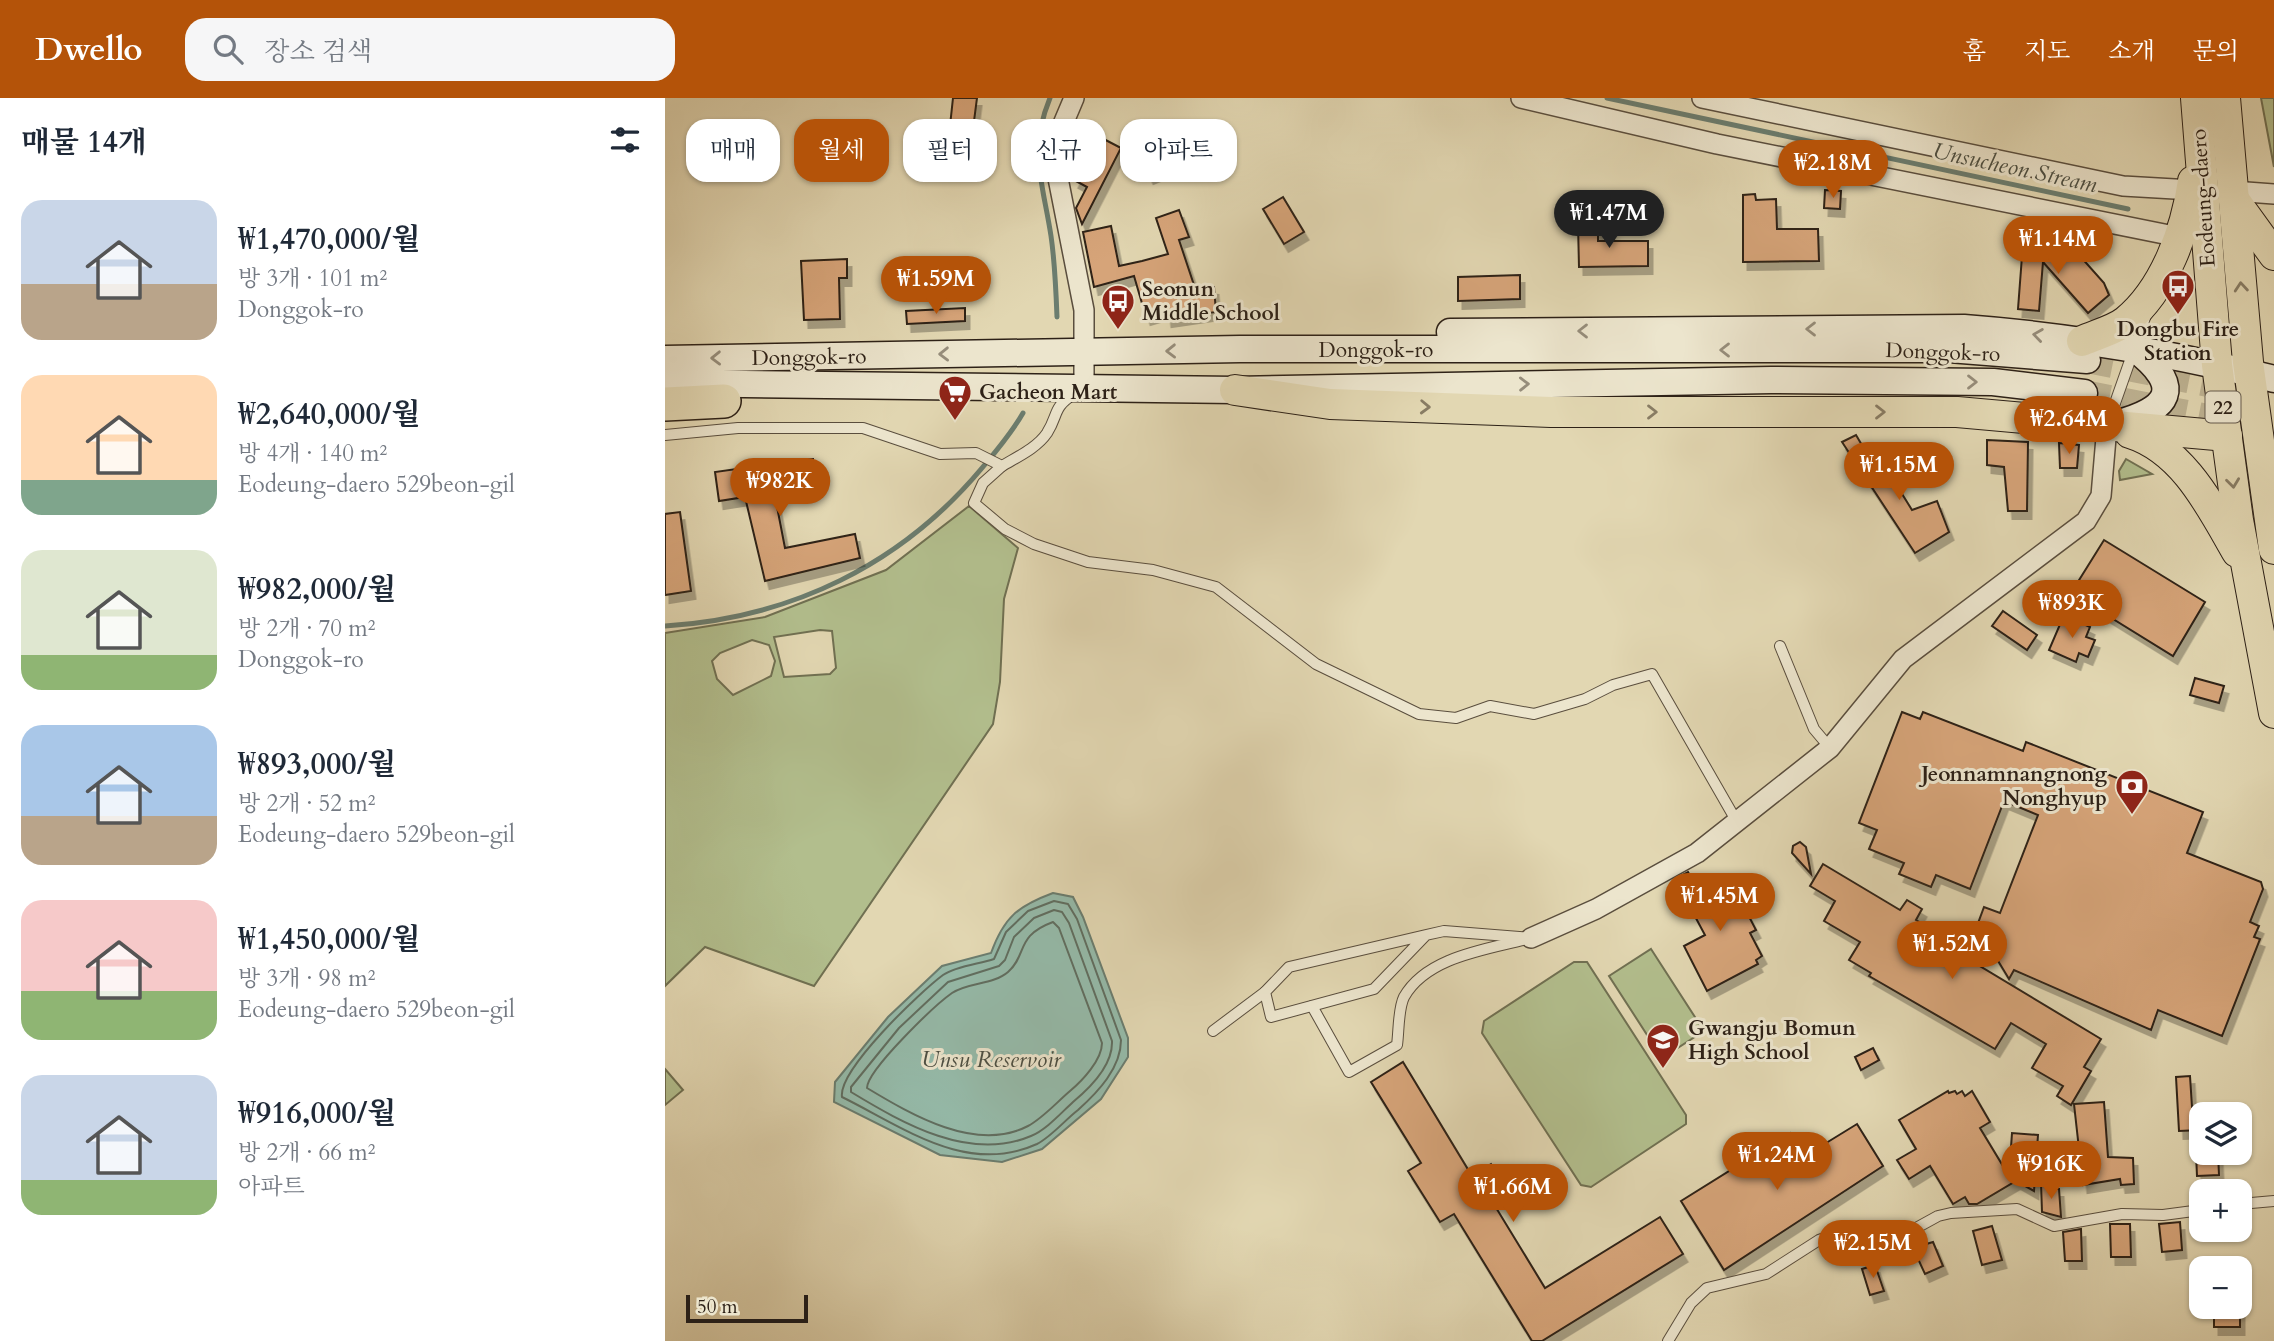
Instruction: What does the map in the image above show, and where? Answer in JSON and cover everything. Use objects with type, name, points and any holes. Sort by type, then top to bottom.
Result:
[{"type":"highway","points":[[665,404],[723,401]]},
{"type":"main road","name":"Eodeung-daero","points":[[2196,98],[2217,365],[2248,570],[2274,713]]},
{"type":"main road","name":"Eodeung-daero","points":[[2225,98],[2233,195],[2262,376],[2274,549]]},
{"type":"main road","points":[[2084,351],[2125,322],[2156,288],[2179,237],[2192,190],[2198,146]]},
{"type":"main road","points":[[2233,195],[2274,255]]},
{"type":"main road","name":"Donggok-ro","points":[[665,359],[1240,349],[1335,334],[1964,328],[2084,351],[2134,348],[2262,376]]},
{"type":"main road","points":[[2107,426],[2151,414],[2162,401],[2164,390],[2160,369],[2134,348]]},
{"type":"main road","name":"Donggok-ro","points":[[665,383],[1235,390],[1771,380],[1993,382],[2084,393]]},
{"type":"main road","points":[[723,401],[868,385]]},
{"type":"main road","points":[[1235,390],[1329,404],[1551,412],[1957,412],[2227,436],[2266,446]]},
{"type":"main road","points":[[2107,426],[2153,443],[2176,461],[2248,570]]},
{"type":"street","points":[[1074,98],[1055,143],[1056,168],[1084,310],[1084,388]]},
{"type":"street","points":[[1521,98],[1717,144],[2179,237]]},
{"type":"street","points":[[1702,98],[2123,186],[2192,190]]},
{"type":"street","points":[[2233,195],[2274,194]]},
{"type":"street","points":[[1531,938],[1595,909],[1685,859],[1737,822],[1830,748],[1903,659],[2086,521],[2101,496],[2107,426]]},
{"type":"lane","points":[[2107,426],[2156,288]]},
{"type":"lane","points":[[1084,388],[1058,404],[1047,433],[1031,448],[999,465],[983,483],[974,503],[1005,528],[1034,544],[1088,562],[1153,570],[1216,587],[1316,664],[1419,714],[1456,718],[1490,706],[1534,714],[1585,699],[1613,685],[1652,674],[1737,822]]},
{"type":"lane","points":[[665,435],[738,428],[863,428],[940,454],[976,453],[999,465]]},
{"type":"lane","points":[[1780,646],[1814,729],[1830,748]]},
{"type":"lane","points":[[1213,1031],[1265,992],[1289,967],[1444,931],[1531,938]]},
{"type":"lane","points":[[1265,992],[1271,1017],[1374,989],[1426,935]]},
{"type":"lane","points":[[1312,1006],[1349,1072],[1397,1045],[1403,999],[1423,973],[1473,952],[1531,938]]},
{"type":"lane","points":[[2252,1204],[2274,1201]]},
{"type":"lane","points":[[1668,1341],[1691,1303],[1707,1288],[1766,1274],[1819,1240],[1833,1236],[1878,1249],[1938,1216],[1951,1213],[2017,1209],[2041,1223],[2054,1226],[2122,1214],[2163,1215],[2189,1212]]},
{"type":"shaded area","points":[[2261,98],[2274,98],[2274,167]]},
{"type":"shaded area","points":[[2126,459],[2152,474],[2120,480],[2119,471]]},
{"type":"shaded area","points":[[969,506],[1018,548],[1004,599],[1000,682],[993,724],[814,986],[705,947],[665,986],[665,633],[765,617],[886,570]],"holes":[[[820,630],[832,631],[836,668],[830,674],[784,677],[774,637]],[[752,640],[769,645],[775,661],[771,676],[733,695],[717,679],[712,661],[720,653]]]},
{"type":"shaded area","points":[[1651,949],[1704,1031],[1662,1058],[1609,976]]},
{"type":"shaded area","points":[[1574,962],[1587,962],[1686,1115],[1686,1124],[1591,1187],[1581,1185],[1482,1033],[1484,1021]]},
{"type":"shaded area","points":[[665,1069],[683,1090],[665,1105]]},
{"type":"water","name":"Unsu Reservoir","points":[[1053,893],[1073,897],[1128,1038],[1128,1057],[1101,1099],[1042,1149],[1002,1162],[940,1155],[834,1102],[835,1082],[888,1017],[942,966],[991,953],[1001,930],[1014,914]]},
{"type":"building","points":[[953,98],[977,98],[974,119],[951,119]]},
{"type":"building","points":[[1106,140],[1120,150],[1106,177]]},
{"type":"building","points":[[1078,182],[1104,182],[1082,224],[1076,208],[1087,187]]},
{"type":"building","points":[[1825,190],[1841,191],[1840,209],[1824,208]]},
{"type":"building","points":[[1755,194],[1756,200],[1776,199],[1777,229],[1818,229],[1819,261],[1743,262],[1743,195]]},
{"type":"building","points":[[1283,197],[1304,232],[1284,244],[1263,209]]},
{"type":"building","points":[[1179,210],[1189,237],[1179,240],[1194,285],[1214,287],[1216,312],[1167,319],[1166,311],[1146,317],[1134,276],[1094,287],[1083,232],[1111,226],[1119,266],[1142,261],[1168,254],[1156,218]]},
{"type":"building","points":[[1578,224],[1598,224],[1598,241],[1648,241],[1648,266],[1579,267]]},
{"type":"building","points":[[2023,243],[2072,247],[2104,283],[2109,295],[2088,313],[2043,262],[2039,311],[2018,309]]},
{"type":"building","points":[[847,259],[847,278],[839,278],[840,319],[804,320],[801,261]]},
{"type":"building","points":[[938,262],[939,284],[902,286],[901,263]]},
{"type":"building","points":[[1520,275],[1520,299],[1458,301],[1458,277]]},
{"type":"building","points":[[965,308],[965,321],[907,324],[906,311]]},
{"type":"building","points":[[1856,435],[1873,464],[1881,460],[1912,510],[1937,501],[1949,532],[1915,553],[1842,442]]},
{"type":"building","points":[[1987,440],[2028,442],[2027,511],[2008,511],[2004,467],[1987,465]]},
{"type":"building","points":[[2059,443],[2079,445],[2077,468],[2060,468]]},
{"type":"building","points":[[813,459],[815,481],[773,486],[785,548],[855,534],[860,558],[765,581],[745,497],[719,501],[715,472],[744,468],[743,464]]},
{"type":"building","points":[[680,512],[691,591],[665,595],[665,514]]},
{"type":"building","points":[[2104,540],[2205,602],[2173,656],[2071,593]]},
{"type":"building","points":[[2003,611],[2037,635],[2027,650],[1992,626]]},
{"type":"building","points":[[2064,615],[2090,627],[2086,637],[2095,640],[2088,657],[2079,653],[2076,662],[2049,650]]},
{"type":"building","points":[[2195,678],[2224,686],[2219,703],[2190,695]]},
{"type":"building","points":[[1902,712],[1920,719],[1923,712],[2023,751],[2026,742],[2203,812],[2187,853],[2261,882],[2263,889],[2250,922],[2259,926],[2254,937],[2260,939],[2222,1036],[2158,1010],[2151,1030],[2014,970],[2009,979],[1977,926],[1984,907],[2000,913],[2038,815],[2004,801],[1970,889],[1936,875],[1931,887],[1899,874],[1904,863],[1869,849],[1877,830],[1859,823]]},
{"type":"building","points":[[1800,842],[1806,847],[1811,874],[1792,853],[1793,846]]},
{"type":"building","points":[[1823,864],[1900,910],[1907,900],[1922,909],[1916,920],[1953,942],[1950,948],[2101,1039],[2084,1067],[2091,1071],[2071,1105],[2057,1096],[2063,1086],[2032,1068],[2046,1044],[2011,1023],[1995,1049],[1869,976],[1871,973],[1849,960],[1860,942],[1824,921],[1835,901],[1810,886]]},
{"type":"building","points":[[1688,872],[1700,895],[1730,880],[1756,930],[1750,933],[1762,956],[1756,960],[1758,964],[1707,991],[1684,946],[1705,935],[1675,879]]},
{"type":"building","points":[[1873,1048],[1879,1060],[1861,1070],[1855,1057]]},
{"type":"building","points":[[1403,1062],[1472,1176],[1491,1164],[1504,1184],[1487,1193],[1545,1288],[1660,1217],[1683,1254],[1542,1341],[1532,1341],[1454,1214],[1440,1222],[1408,1171],[1421,1163],[1371,1082]]},
{"type":"building","points":[[2190,1076],[2192,1102],[2189,1102],[2189,1131],[2179,1131],[2176,1077]]},
{"type":"building","points":[[1948,1091],[1955,1091],[1957,1094],[1962,1091],[1965,1096],[1972,1091],[1990,1122],[1980,1128],[2009,1176],[2012,1133],[2038,1135],[2034,1191],[2016,1181],[1977,1204],[1969,1204],[1965,1197],[1953,1204],[1930,1166],[1909,1179],[1897,1160],[1916,1149],[1899,1120]]},
{"type":"building","points":[[2104,1102],[2108,1157],[2133,1158],[2134,1184],[2121,1185],[2120,1179],[2083,1185],[2074,1104]]},
{"type":"building","points":[[1857,1124],[1883,1166],[1724,1270],[1681,1201],[1790,1133],[1805,1156]]},
{"type":"building","points":[[2197,1165],[2219,1165],[2219,1175],[2197,1176]]},
{"type":"building","points":[[2041,1183],[2051,1189],[2059,1189],[2061,1217],[2042,1212]]},
{"type":"building","points":[[2180,1222],[2182,1250],[2162,1252],[2159,1224]]},
{"type":"building","points":[[2110,1224],[2130,1224],[2131,1257],[2111,1257]]},
{"type":"building","points":[[1992,1226],[2002,1260],[1982,1265],[1973,1231]]},
{"type":"building","points":[[2081,1229],[2082,1261],[2065,1261],[2063,1232]]},
{"type":"building","points":[[1933,1242],[1943,1266],[1925,1274],[1913,1248]]},
{"type":"building","points":[[1875,1265],[1884,1291],[1870,1295],[1862,1269]]},
{"type":"building","points":[[2214,1319],[2240,1319],[2240,1327],[2214,1327]]},
{"type":"waterway","name":"Unsucheon Stream","points":[[1050,98],[1040,134],[1039,167],[1052,246],[1057,317]]},
{"type":"waterway","name":"Unsucheon Stream","points":[[1607,98],[2128,209]]},
{"type":"waterway","points":[[665,626],[756,612],[799,598],[879,559],[916,532],[950,502],[982,468],[1023,413]]},
{"type":"tunnel","points":[[2087,360],[2274,397]]},
{"type":"tunnel","points":[[2084,393],[2274,430]]},
{"type":"place","name":"Dongbu Fire Station","points":[[2178,316]]},
{"type":"place","name":"Seonun Middle School","points":[[1118,331]]},
{"type":"place","name":"Gacheon Mart","points":[[955,422]]},
{"type":"place","name":"Jeonnamnangnong Nonghyup","points":[[2132,816]]},
{"type":"place","name":"Gwangju Bomun High School","points":[[1663,1070]]}]
